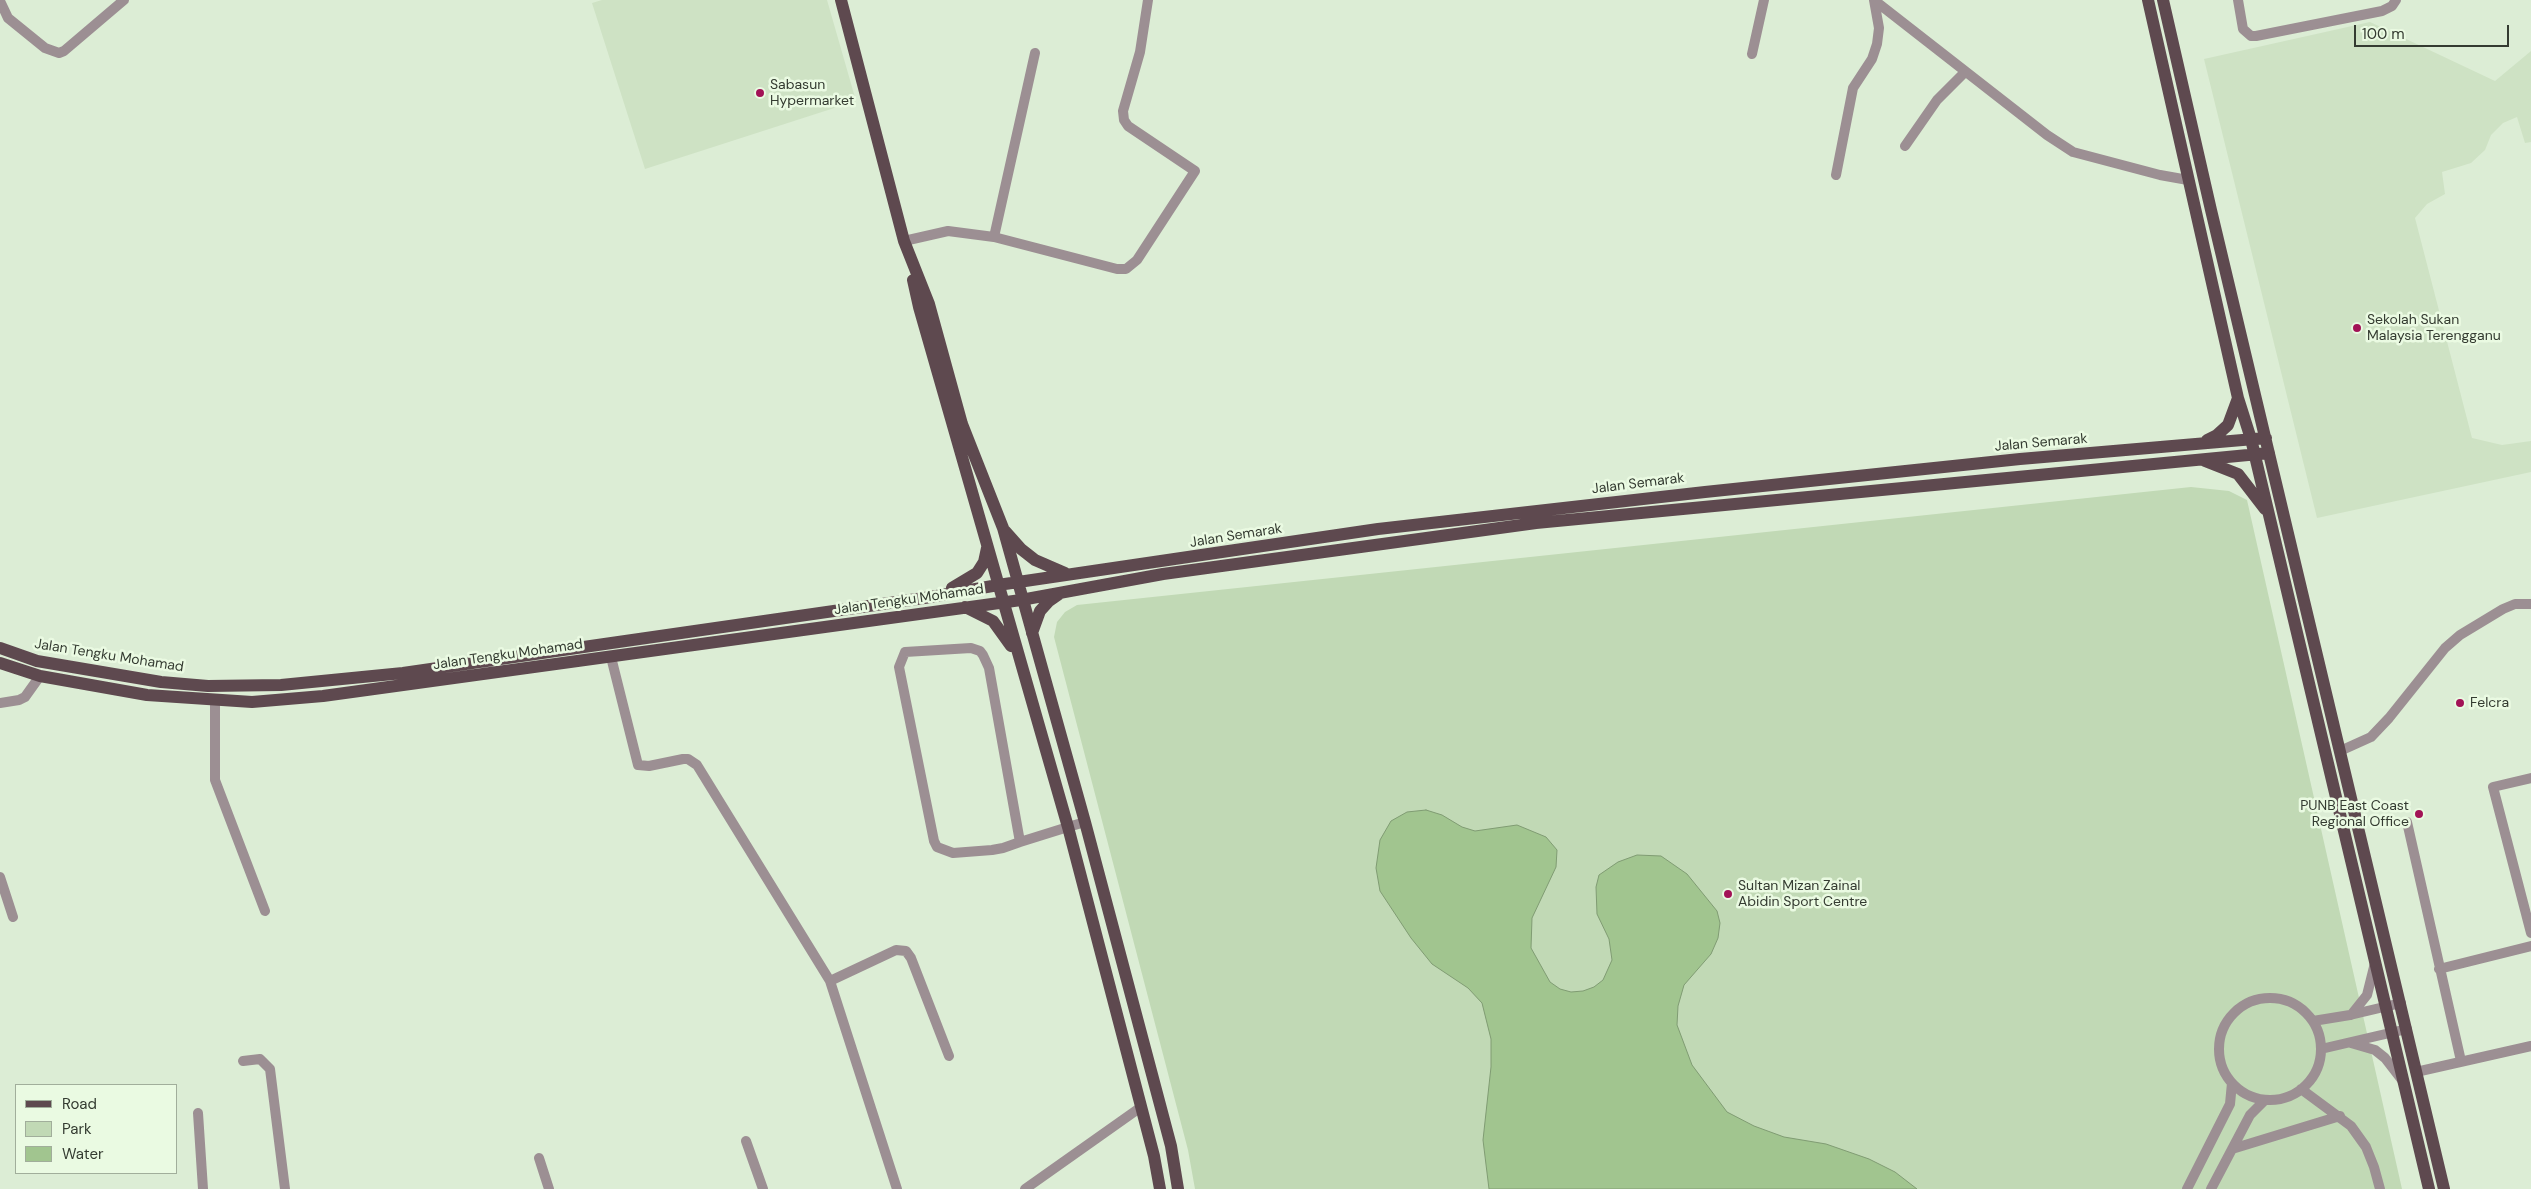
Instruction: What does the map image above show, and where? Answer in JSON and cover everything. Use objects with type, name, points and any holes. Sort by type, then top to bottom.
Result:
[{"type":"main road","points":[[841,0],[906,246],[919,307],[1068,827],[1154,1156],[1160,1189]]},
{"type":"main road","points":[[2148,0],[2238,398],[2251,439],[2429,1189]]},
{"type":"main road","points":[[2164,0],[2269,453],[2444,1189]]},
{"type":"main road","points":[[906,246],[929,304],[962,424],[1003,528],[1021,600],[1085,822],[1171,1146],[1178,1189]]},
{"type":"main road","points":[[2198,444],[2223,431],[2233,417],[2238,398]]},
{"type":"main road","name":"Jalan Semarak","points":[[1016,582],[1388,528],[1705,492],[2266,438]]},
{"type":"main road","name":"Jalan Semarak","points":[[1021,600],[1163,574],[1536,523],[2269,453]]},
{"type":"main road","points":[[2198,459],[2232,470],[2238,474],[2268,513]]},
{"type":"main road","points":[[1003,528],[1021,549],[1035,560],[1070,574]]},
{"type":"main road","points":[[931,597],[972,578],[984,562],[987,544]]},
{"type":"main road","name":"Jalan Tengku Mohamad","points":[[0,648],[37,661],[161,682],[216,686],[281,685],[403,673],[931,597],[1016,582]]},
{"type":"main road","points":[[1032,636],[1036,618],[1040,611],[1049,600],[1064,592]]},
{"type":"main road","name":"Jalan Tengku Mohamad","points":[[0,663],[40,676],[127,692],[215,701],[252,702],[323,696],[1021,600]]},
{"type":"main road","points":[[964,607],[993,622],[1006,638],[1021,664]]},
{"type":"street","points":[[0,1],[8,18],[45,48],[59,53],[64,51],[124,0]]},
{"type":"street","points":[[906,246],[948,232],[994,237],[1107,267],[1126,269],[1137,260],[1151,242],[1195,171],[1128,126],[1124,120],[1123,111],[1140,52],[1148,0]]},
{"type":"street","points":[[1752,54],[1764,0]]},
{"type":"street","points":[[1836,175],[1853,88],[1872,59],[1878,44],[1879,28],[1874,0],[1964,72],[2047,135],[2073,152],[2160,175],[2188,180]]},
{"type":"street","points":[[2238,0],[2243,29],[2251,36],[2256,36],[2382,11],[2392,6],[2396,0]]},
{"type":"street","points":[[994,237],[1034,53]]},
{"type":"street","points":[[1905,146],[1937,100],[1964,72]]},
{"type":"street","points":[[2340,751],[2371,737],[2460,634],[2503,609],[2515,604],[2531,604]]},
{"type":"street","points":[[1020,842],[989,668],[984,655],[980,651],[971,648],[905,652],[899,667],[934,841],[937,847],[953,854],[992,850],[1020,842],[1085,822]]},
{"type":"street","points":[[611,656],[638,765],[649,766],[683,759],[688,759],[697,764],[830,981],[897,1189]]},
{"type":"street","points":[[0,703],[19,700],[25,697],[40,676]]},
{"type":"street","points":[[215,701],[214,780],[265,911]]},
{"type":"street","points":[[2531,778],[2493,787],[2531,934]]},
{"type":"street","points":[[2407,822],[2461,1061]]},
{"type":"street","points":[[0,878],[13,917]]},
{"type":"street","points":[[2439,969],[2531,946]]},
{"type":"street","points":[[830,981],[896,950],[906,951],[911,958],[949,1056]]},
{"type":"street","points":[[2350,1015],[2366,995],[2375,963]]},
{"type":"street","points":[[2271,998],[2286,1000],[2305,1012],[2312,1021],[2319,1034],[2321,1049],[2315,1071],[2302,1088],[2278,1099],[2265,1100],[2247,1094],[2232,1083],[2220,1061],[2219,1048],[2225,1025],[2244,1005],[2257,1000],[2271,998]]},
{"type":"street","points":[[2312,1021],[2350,1015],[2401,1003]]},
{"type":"street","points":[[2321,1049],[2407,1029]]},
{"type":"street","points":[[2349,1042],[2375,1050],[2385,1058],[2404,1082]]},
{"type":"street","points":[[2416,1072],[2531,1046]]},
{"type":"street","points":[[243,1061],[260,1060],[270,1069],[284,1189]]},
{"type":"street","points":[[2187,1189],[2230,1104],[2232,1083]]},
{"type":"street","points":[[2302,1088],[2351,1126],[2366,1147],[2380,1189]]},
{"type":"street","points":[[2212,1189],[2250,1115],[2265,1100]]},
{"type":"street","points":[[1025,1189],[1141,1107]]},
{"type":"street","points":[[198,1113],[203,1189]]},
{"type":"street","points":[[2232,1149],[2340,1116]]},
{"type":"street","points":[[746,1140],[763,1189]]},
{"type":"street","points":[[539,1158],[549,1189]]},
{"type":"shaded area","points":[[602,0],[827,0],[856,101],[645,169],[592,3]]},
{"type":"shaded area","name":"Sekolah Sukan Malaysia Terengganu","points":[[2370,22],[2495,81],[2531,51],[2531,142],[2525,143],[2517,117],[2503,123],[2491,135],[2485,150],[2471,163],[2442,172],[2445,194],[2427,204],[2415,218],[2472,438],[2502,445],[2531,441],[2531,472],[2317,518],[2204,59]]},
{"type":"green space","name":"Sultan Mizan Zainal Abidin Sport Centre","points":[[2191,487],[2229,491],[2247,500],[2402,1189],[1195,1189],[1188,1150],[1054,637],[1057,622],[1065,612],[1077,605]]},
{"type":"water","points":[[1426,810],[1442,815],[1462,827],[1475,831],[1517,825],[1546,837],[1557,850],[1556,867],[1532,918],[1531,948],[1550,982],[1560,989],[1571,992],[1583,991],[1594,987],[1603,980],[1612,960],[1609,939],[1597,914],[1596,887],[1599,875],[1618,862],[1637,855],[1661,856],[1687,874],[1717,911],[1720,923],[1718,938],[1711,954],[1684,985],[1678,1006],[1677,1025],[1692,1065],[1727,1112],[1754,1126],[1784,1137],[1826,1144],[1869,1159],[1895,1172],[1917,1189],[1489,1189],[1483,1140],[1491,1067],[1491,1039],[1482,1003],[1468,988],[1432,964],[1411,938],[1380,891],[1376,868],[1380,840],[1391,821],[1407,812]]},
{"type":"place","name":"Sabasun Hypermarket","points":[[760,93]]},
{"type":"place","name":"Sekolah Sukan Malaysia Terengganu","points":[[2357,328]]},
{"type":"place","name":"Felcra","points":[[2460,703]]},
{"type":"place","name":"PUNB East Coast Regional Office","points":[[2419,814]]},
{"type":"place","name":"Sultan Mizan Zainal Abidin Sport Centre","points":[[1728,894]]}]
